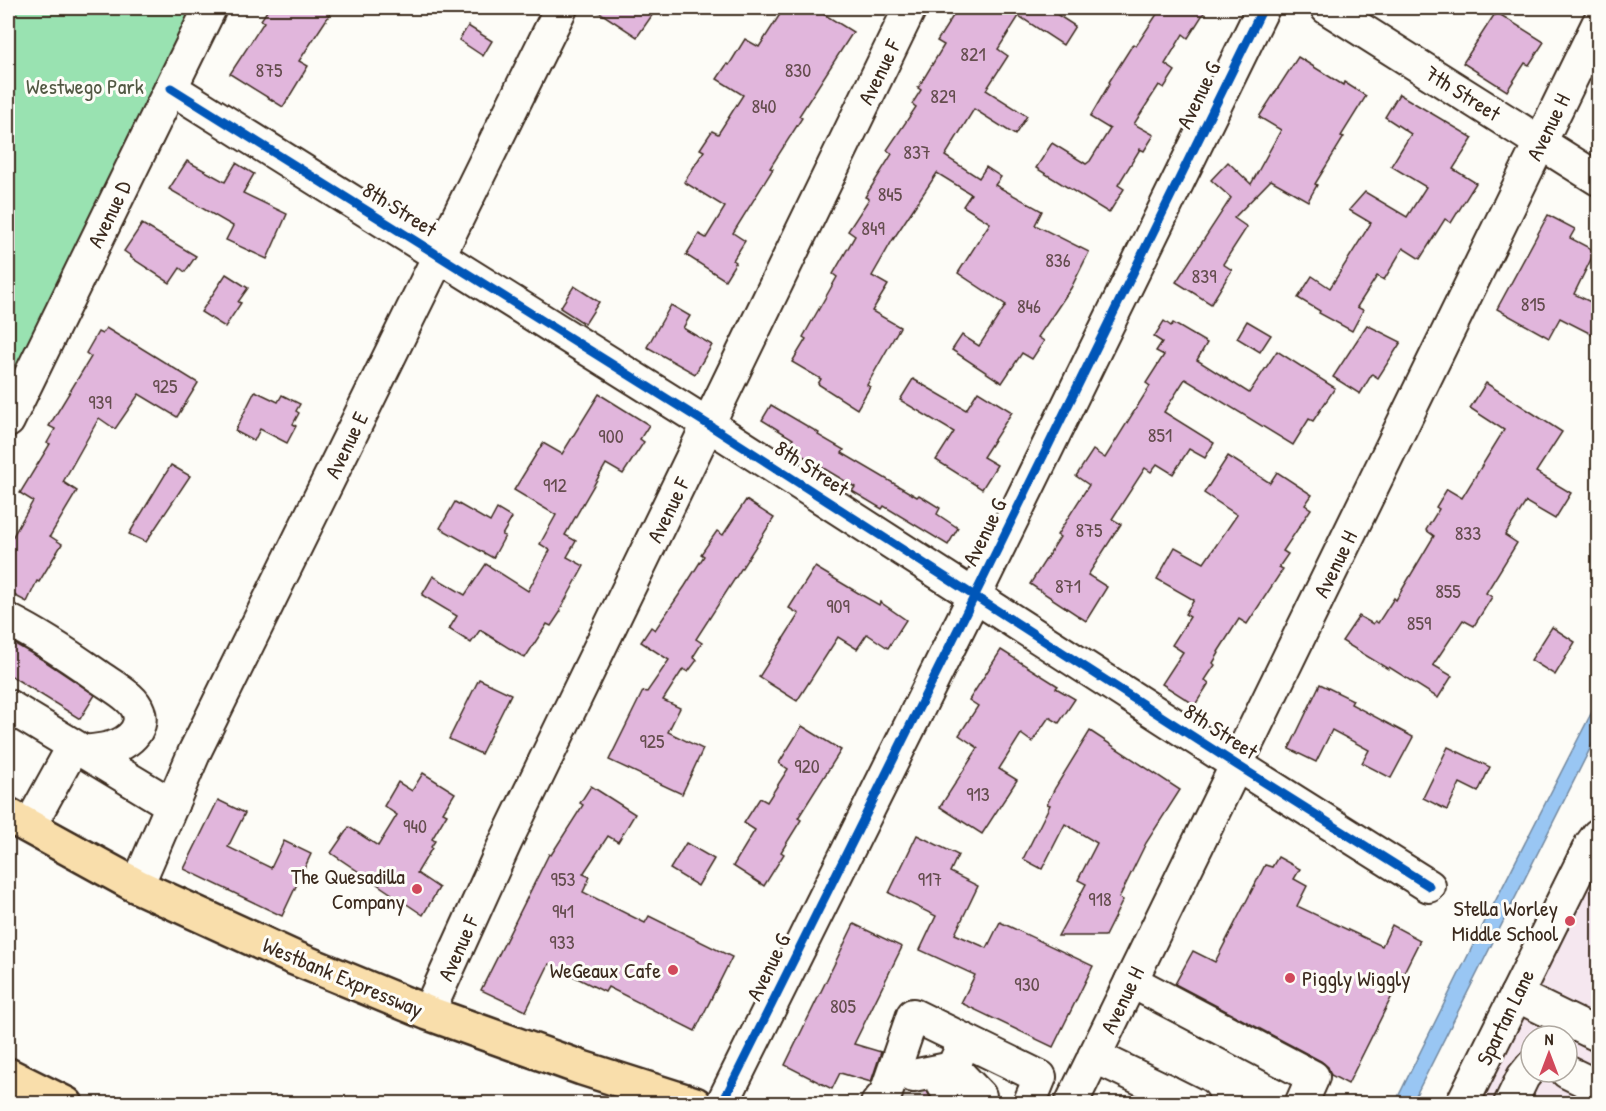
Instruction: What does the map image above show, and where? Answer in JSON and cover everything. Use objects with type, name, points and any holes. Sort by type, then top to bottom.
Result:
[{"type":"highway","name":"Westbank Expressway","points":[[16,822],[137,886],[292,957],[428,1013],[582,1068],[695,1104]]},
{"type":"highway","points":[[22,1089],[66,1104]]},
{"type":"street","name":"Avenue D","points":[[8,421],[210,8]]},
{"type":"street","name":"Avenue E","points":[[137,886],[195,752],[561,8]]},
{"type":"street","name":"Avenue F","points":[[428,1013],[506,841],[910,8]]},
{"type":"street","name":"Avenue G","points":[[722,1104],[975,596],[1263,8]]},
{"type":"street","name":"7th Street","points":[[1327,8],[1599,179]]},
{"type":"street","name":"Avenue H","points":[[1071,1104],[1599,24]]},
{"type":"street","name":"8th Street","points":[[171,88],[709,425],[1429,886]]},
{"type":"street","points":[[8,620],[77,661],[130,699],[140,713],[139,749],[136,760],[122,776]]},
{"type":"street","points":[[8,706],[172,805]]},
{"type":"street","points":[[16,822],[78,750],[120,745],[138,729]]},
{"type":"street","name":"Spartan Lane","points":[[1462,1104],[1590,846],[1599,835]]},
{"type":"street","points":[[1131,981],[1312,1077],[1300,1104]]},
{"type":"street","points":[[1516,995],[1599,1035]]},
{"type":"street","points":[[876,1104],[886,1093],[913,1015],[950,1077],[1040,1077],[1032,1103]]},
{"type":"street","points":[[1094,1056],[1174,1099]]},
{"type":"street","points":[[1579,1078],[1599,1088]]},
{"type":"street","points":[[1510,1104],[1520,1084]]},
{"type":"shaded area","name":"Stella Worley Middle School","points":[[1598,807],[1598,1103],[1450,1103]]},
{"type":"green space","name":"Westwego Park","points":[[8,8],[210,8],[8,421]]},
{"type":"water","points":[[1598,700],[1598,733],[1412,1103],[1395,1103],[1480,931]]},
{"type":"building","points":[[269,8],[334,8],[299,61],[308,66],[283,107],[230,74],[264,22],[261,20]]},
{"type":"building","points":[[593,8],[643,8],[653,14],[637,37]]},
{"type":"building","points":[[784,8],[814,8],[853,32],[799,116],[802,118],[733,233],[745,241],[733,260],[736,262],[725,280],[686,255],[699,234],[706,238],[725,207],[684,182],[704,151],[700,149],[712,131],[718,134],[743,95],[717,79],[727,64],[729,65],[745,39],[759,47]]},
{"type":"building","points":[[958,8],[1047,8],[1075,26],[1063,45],[1019,16],[998,49],[1008,56],[986,90],[1027,116],[1015,135],[974,109],[945,156],[979,178],[986,167],[1001,177],[995,185],[1042,211],[1035,225],[1089,252],[1071,288],[1038,337],[1044,341],[1032,359],[1022,353],[1002,383],[952,350],[962,335],[979,346],[1006,305],[958,273],[990,223],[963,206],[971,194],[937,173],[872,276],[888,285],[872,311],[900,327],[867,385],[870,387],[857,409],[818,384],[821,379],[792,362],[806,339],[803,337],[837,277],[833,274],[855,236],[848,231],[869,199],[865,197],[892,154],[887,150],[916,107],[912,104],[921,90],[918,88],[944,45],[937,41]]},
{"type":"building","points":[[1161,8],[1207,8],[1188,38],[1183,34],[1165,64],[1175,71],[1164,88],[1159,85],[1134,124],[1154,135],[1144,151],[1140,149],[1118,185],[1124,189],[1109,213],[1036,168],[1052,143],[1086,164],[1090,161],[1110,129],[1090,117],[1133,44],[1136,46]]},
{"type":"building","points":[[1496,12],[1544,42],[1529,65],[1525,63],[1507,91],[1463,63]]},
{"type":"building","points":[[468,26],[492,41],[483,56],[459,40]]},
{"type":"building","points":[[1298,57],[1343,85],[1344,82],[1366,96],[1341,136],[1344,137],[1315,184],[1317,185],[1308,201],[1271,180],[1234,218],[1247,227],[1223,264],[1232,270],[1211,304],[1176,282],[1231,198],[1211,180],[1228,162],[1251,184],[1281,130],[1259,117]]},
{"type":"building","points":[[1399,94],[1473,138],[1453,169],[1476,183],[1451,223],[1445,219],[1420,259],[1403,248],[1384,280],[1377,276],[1357,307],[1363,310],[1352,331],[1319,313],[1320,311],[1298,298],[1312,276],[1330,288],[1371,223],[1349,210],[1365,192],[1407,217],[1426,187],[1391,166],[1411,134],[1385,117]]},
{"type":"building","points":[[187,161],[225,182],[236,163],[254,174],[243,193],[287,214],[267,259],[226,240],[233,226],[169,189]]},
{"type":"building","points":[[1548,215],[1575,229],[1570,238],[1595,251],[1574,294],[1599,306],[1599,338],[1560,318],[1549,338],[1497,309]]},
{"type":"building","points":[[142,224],[196,256],[185,272],[180,268],[170,283],[124,251]]},
{"type":"building","points":[[226,274],[248,288],[225,327],[201,312]]},
{"type":"building","points":[[574,286],[599,302],[585,324],[560,308]]},
{"type":"building","points":[[671,305],[690,316],[683,328],[712,345],[695,374],[647,347]]},
{"type":"building","points":[[1164,321],[1171,326],[1173,323],[1207,343],[1197,360],[1249,393],[1277,351],[1335,388],[1313,421],[1309,419],[1293,445],[1185,379],[1164,412],[1214,443],[1205,458],[1189,449],[1173,474],[1157,464],[1151,472],[1145,468],[1112,519],[1121,524],[1088,575],[1107,587],[1086,621],[1030,584],[1060,537],[1057,535],[1089,485],[1076,476],[1093,450],[1105,458],[1150,386],[1146,383],[1164,355],[1156,351],[1162,342],[1154,337]]},
{"type":"building","points":[[1247,321],[1271,335],[1260,352],[1237,338]]},
{"type":"building","points":[[1367,325],[1401,342],[1378,378],[1372,374],[1360,394],[1333,377]]},
{"type":"building","points":[[106,328],[198,383],[177,417],[139,394],[115,429],[99,418],[63,482],[77,491],[50,536],[62,544],[39,582],[37,581],[27,602],[8,592],[8,545],[33,501],[20,493],[50,444],[47,443],[55,429],[49,426],[91,357],[86,353],[98,332],[102,334]]},
{"type":"building","points":[[913,379],[966,410],[978,391],[1012,412],[983,457],[997,465],[982,489],[936,460],[954,432],[900,400]]},
{"type":"building","points":[[1486,383],[1562,432],[1536,472],[1571,493],[1555,519],[1526,502],[1505,535],[1517,543],[1486,593],[1492,597],[1474,626],[1463,620],[1433,665],[1452,676],[1438,698],[1342,641],[1359,616],[1373,624],[1375,621],[1378,623],[1394,598],[1396,600],[1434,536],[1426,530],[1439,509],[1436,507],[1447,489],[1462,498],[1504,430],[1470,408]]},
{"type":"building","points":[[255,391],[278,402],[282,395],[300,404],[296,411],[299,413],[293,424],[296,426],[287,443],[260,429],[254,441],[235,431]]},
{"type":"building","points":[[599,394],[649,425],[640,439],[644,442],[623,474],[606,464],[565,535],[576,541],[567,557],[584,566],[561,611],[551,626],[547,624],[525,658],[480,630],[471,643],[449,629],[457,616],[422,595],[433,576],[465,595],[486,564],[528,591],[550,550],[540,544],[556,515],[514,490],[543,443],[562,454]]},
{"type":"building","points":[[771,405],[819,433],[818,435],[844,450],[842,453],[940,508],[937,514],[958,528],[948,545],[884,506],[882,509],[852,491],[855,487],[788,447],[793,439],[762,420]]},
{"type":"building","points":[[1228,456],[1270,483],[1277,472],[1312,495],[1305,505],[1311,509],[1283,551],[1288,554],[1279,567],[1283,569],[1247,624],[1239,619],[1218,652],[1213,663],[1215,665],[1205,680],[1209,683],[1195,705],[1162,684],[1183,652],[1172,645],[1190,617],[1185,614],[1194,600],[1157,579],[1175,547],[1204,563],[1237,515],[1204,493]]},
{"type":"building","points":[[171,465],[190,476],[146,542],[129,534]]},
{"type":"building","points":[[746,500],[774,518],[696,639],[702,643],[693,657],[697,660],[688,672],[683,669],[663,700],[680,708],[668,732],[703,749],[682,794],[609,760],[643,691],[647,692],[669,660],[641,642],[651,627],[655,630],[704,556],[701,554],[717,531],[723,535]]},
{"type":"building","points":[[455,502],[490,522],[497,509],[512,518],[493,558],[440,528]]},
{"type":"building","points":[[815,567],[879,605],[880,602],[906,620],[888,648],[867,634],[857,649],[838,637],[797,701],[759,677],[799,614],[789,608]]},
{"type":"building","points":[[1552,627],[1575,642],[1555,675],[1531,660]]},
{"type":"building","points":[[8,640],[95,695],[80,719],[8,674]]},
{"type":"building","points":[[1001,650],[1075,699],[1059,723],[1049,717],[1032,742],[1021,734],[999,769],[1017,780],[982,834],[940,807],[978,748],[959,735],[978,706],[969,700]]},
{"type":"building","points":[[479,679],[511,694],[481,754],[449,739]]},
{"type":"building","points":[[1320,684],[1353,700],[1351,704],[1413,737],[1391,778],[1362,763],[1369,750],[1332,730],[1316,762],[1289,749]]},
{"type":"building","points":[[802,726],[841,750],[798,818],[801,820],[781,852],[784,854],[764,886],[733,866],[755,830],[744,823],[760,798],[767,802],[788,769],[779,763]]},
{"type":"building","points":[[1090,731],[1180,790],[1146,843],[1119,898],[1123,900],[1105,936],[1058,936],[1086,884],[1078,880],[1097,843],[1065,824],[1042,869],[1023,859],[1050,805],[1047,804],[1055,788]]},
{"type":"building","points":[[1448,747],[1490,767],[1478,792],[1460,783],[1447,810],[1423,798]]},
{"type":"building","points":[[423,773],[455,793],[443,812],[447,814],[432,839],[435,841],[432,848],[417,873],[439,888],[423,915],[331,853],[349,827],[378,846],[397,815],[384,806],[398,782],[412,791]]},
{"type":"building","points":[[591,786],[635,814],[618,842],[608,836],[583,874],[590,877],[583,892],[645,923],[649,916],[732,957],[695,1031],[608,987],[605,992],[549,964],[526,1011],[481,990],[549,854],[551,855],[583,805],[580,803]]},
{"type":"building","points":[[218,800],[245,813],[228,847],[271,868],[284,841],[311,854],[282,916],[184,869]]},
{"type":"building","points":[[917,835],[958,855],[950,872],[978,886],[955,934],[987,948],[1000,922],[1093,966],[1053,1047],[961,1003],[975,975],[920,950],[936,916],[889,893]]},
{"type":"building","points":[[686,843],[714,859],[698,886],[670,869]]},
{"type":"building","name":"Piggly Wiggly","points":[[1278,857],[1300,869],[1294,879],[1307,886],[1297,906],[1382,946],[1392,925],[1420,940],[1348,1084],[1331,1075],[1328,1067],[1321,1061],[1175,984],[1193,951],[1215,962],[1265,865],[1272,867]]},
{"type":"building","points":[[854,924],[902,947],[854,1044],[881,1052],[871,1082],[840,1073],[832,1089],[785,1065]]},
{"type":"building","points":[[927,1091],[936,1102],[943,1104],[900,1104],[905,1092],[916,1094]]},
{"type":"tunnel","points":[[903,1104],[913,1076]]},
{"type":"cycle path","points":[[722,1104],[1263,8]]},
{"type":"cycle path","points":[[171,88],[709,425],[1429,886]]},
{"type":"place","name":"The Quesadilla Company","points":[[417,889]]},
{"type":"place","name":"Stella Worley Middle School","points":[[1570,921]]},
{"type":"place","name":"WeGeaux Cafe","points":[[673,970]]},
{"type":"place","name":"Piggly Wiggly","points":[[1290,978]]}]
